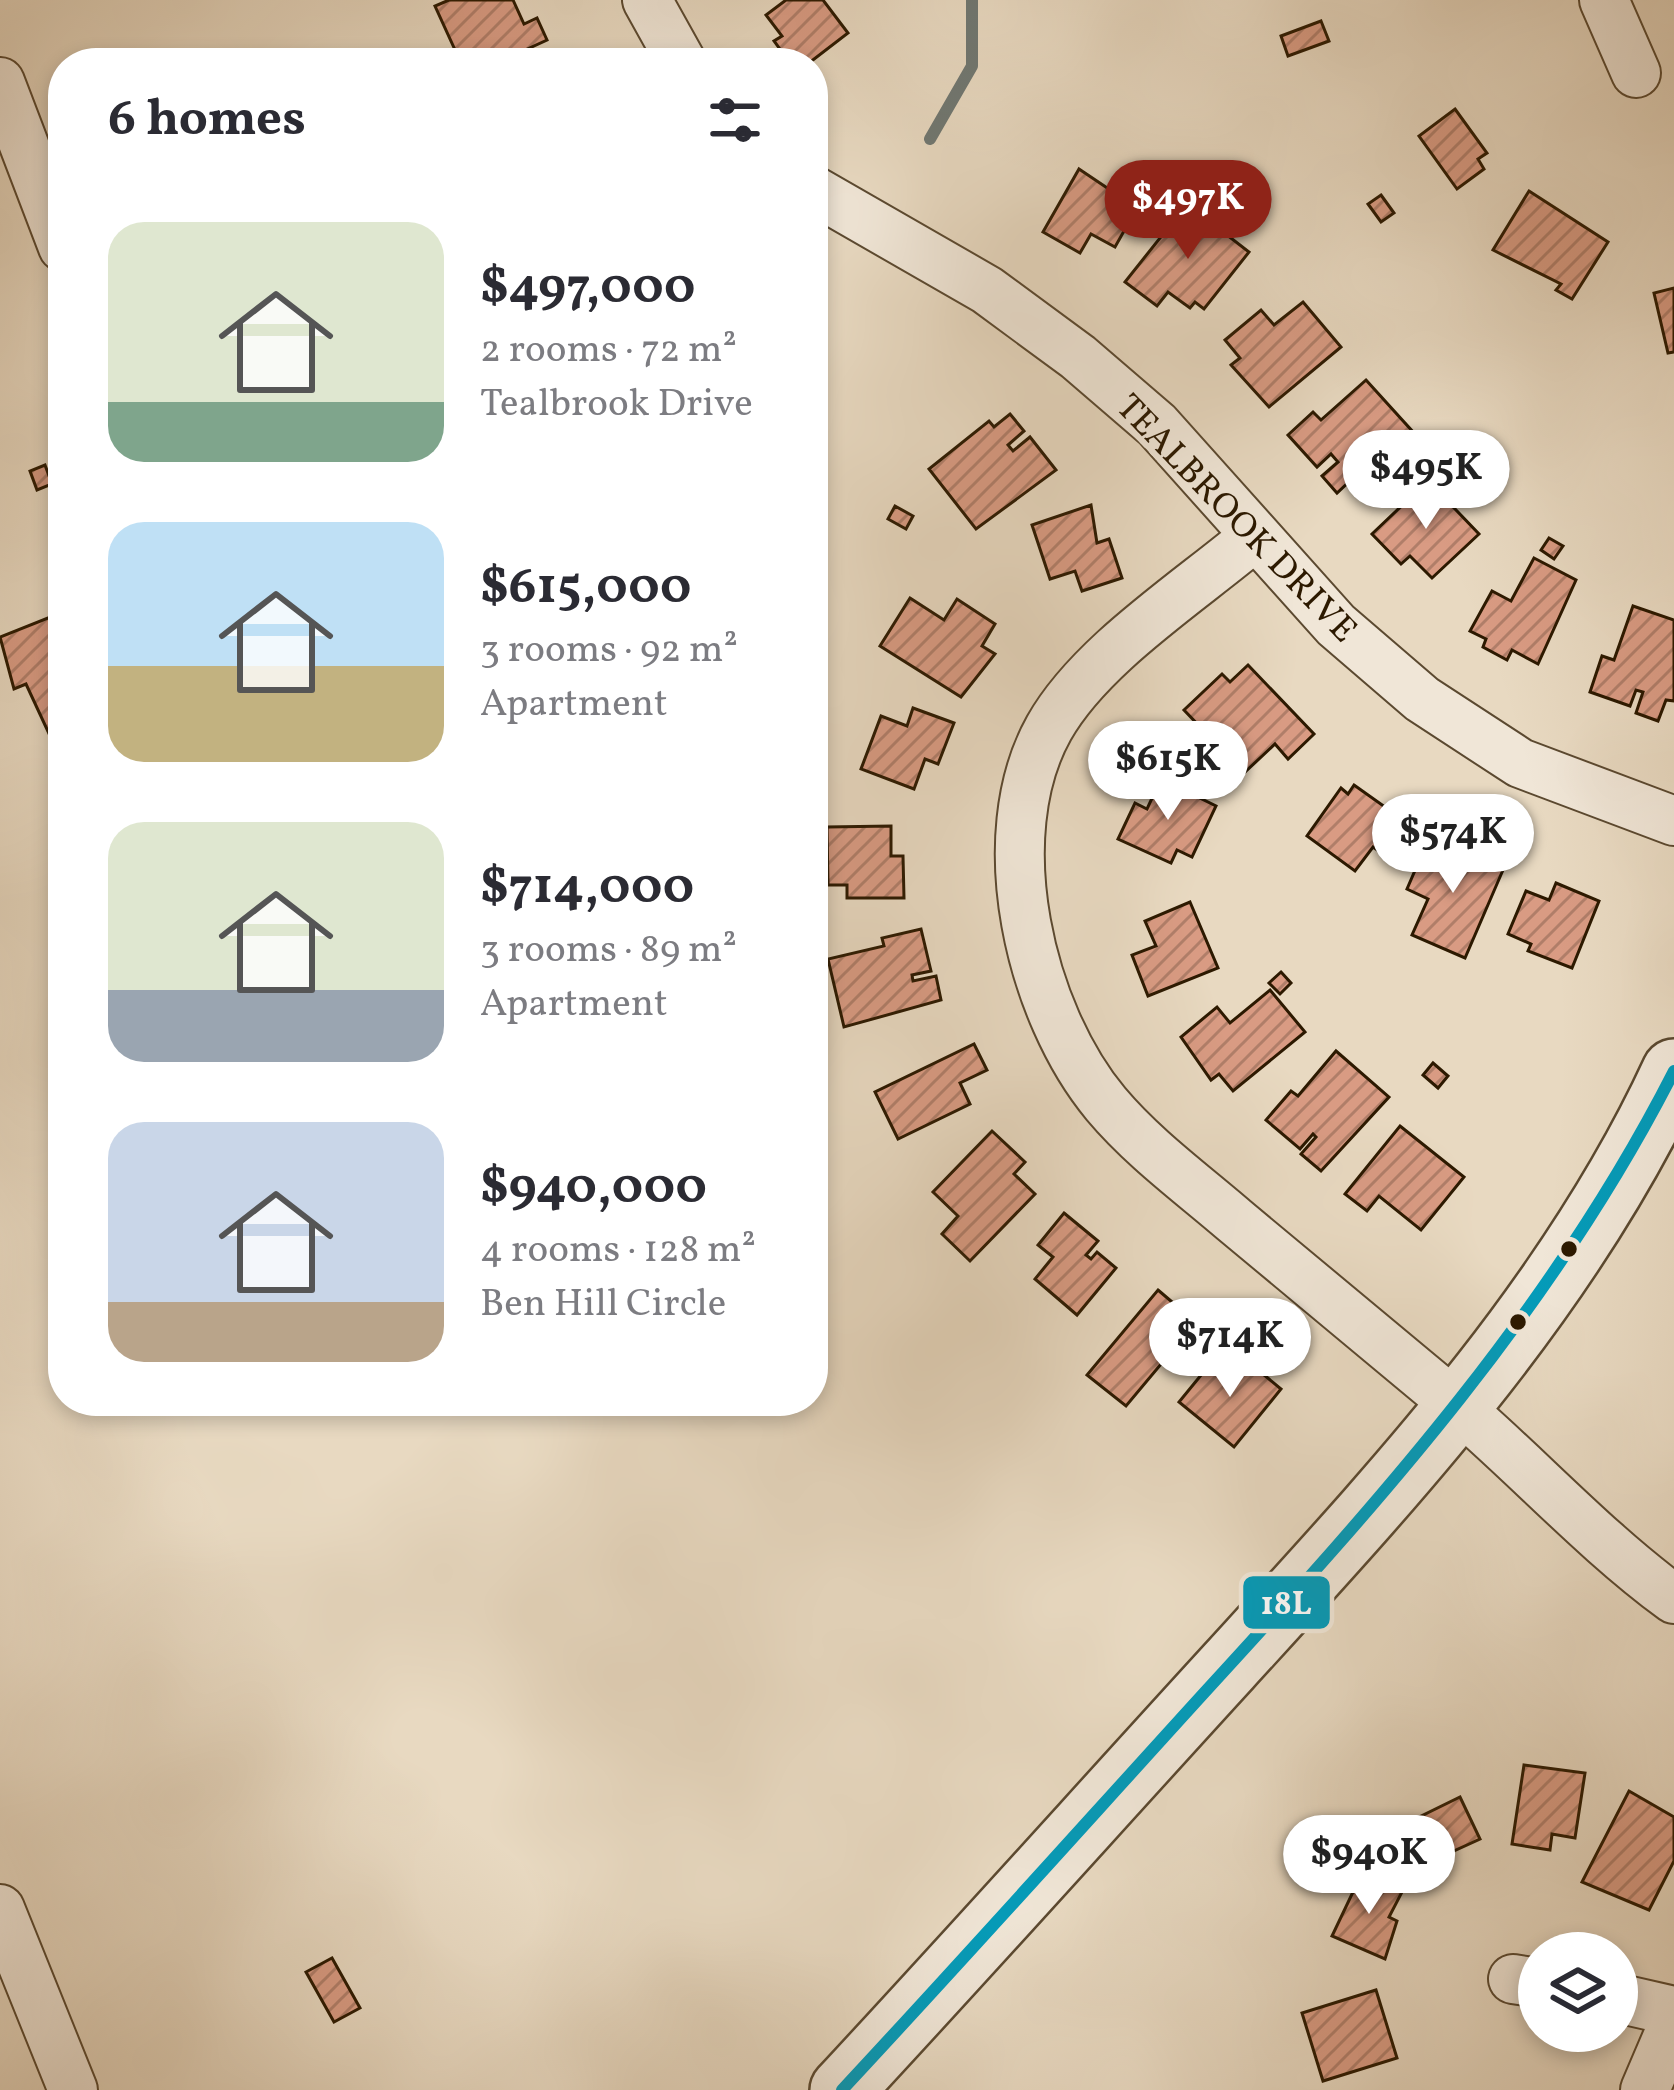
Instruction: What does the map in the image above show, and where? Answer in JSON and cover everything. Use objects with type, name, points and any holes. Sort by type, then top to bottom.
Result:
[{"type":"street","points":[[647,0],[674,48]]},
{"type":"street","points":[[1604,0],[1636,73]]},
{"type":"street","points":[[0,82],[13,149],[48,218]]},
{"type":"street","name":"TEALBROOK DRIVE","points":[[828,199],[987,290],[1078,357],[1157,424],[1336,625],[1422,699],[1520,763],[1674,820]]},
{"type":"street","points":[[1254,537],[1084,679],[1048,730],[1030,782],[1021,840],[1020,898],[1063,1038],[1106,1103],[1166,1163],[1460,1408],[1674,1599]]},
{"type":"street","points":[[842,2090],[1460,1408],[1571,1249],[1651,1122],[1674,1071]]},
{"type":"street","points":[[0,1909],[73,2090]]},
{"type":"street","points":[[1638,2003],[1674,2012]]},
{"type":"street","points":[[1645,2090],[1674,2023]]},
{"type":"building","points":[[449,0],[513,0],[524,24],[537,18],[547,40],[530,48],[454,48],[435,6]]},
{"type":"building","points":[[786,0],[823,0],[848,33],[828,48],[779,48],[774,41],[782,36],[766,15]]},
{"type":"building","points":[[1321,21],[1329,41],[1288,56],[1281,36]]},
{"type":"building","points":[[1455,109],[1487,153],[1478,159],[1484,169],[1457,189],[1419,136]]},
{"type":"building","points":[[1079,169],[1137,208],[1115,247],[1091,234],[1080,253],[1043,232]]},
{"type":"building","points":[[1529,191],[1608,242],[1572,299],[1556,290],[1561,284],[1493,250]]},
{"type":"building","points":[[1381,195],[1394,213],[1381,222],[1368,204]]},
{"type":"building","points":[[1187,204],[1249,252],[1204,309],[1195,302],[1190,308],[1168,292],[1157,306],[1125,282]]},
{"type":"building","points":[[1674,288],[1674,352],[1668,353],[1654,293]]},
{"type":"building","points":[[1303,302],[1341,347],[1269,407],[1231,365],[1240,358],[1225,340],[1261,310],[1274,325]]},
{"type":"building","points":[[1366,380],[1414,433],[1357,485],[1352,479],[1337,493],[1322,476],[1338,462],[1331,454],[1317,467],[1288,435],[1313,412],[1321,420]]},
{"type":"building","points":[[1010,414],[1024,431],[1008,445],[1013,451],[1030,437],[1056,470],[976,529],[929,469],[989,421],[994,427]]},
{"type":"building","points":[[45,465],[48,486],[37,490],[30,471]]},
{"type":"building","points":[[1434,487],[1479,534],[1432,578],[1410,556],[1401,564],[1372,534],[1413,495],[1420,501]]},
{"type":"building","points":[[1091,505],[1097,543],[1109,539],[1122,578],[1082,591],[1075,571],[1050,579],[1032,525]]},
{"type":"building","points":[[895,506],[913,516],[906,529],[888,519]]},
{"type":"building","points":[[1549,538],[1563,546],[1554,559],[1541,550]]},
{"type":"building","points":[[1534,558],[1576,580],[1538,664],[1512,650],[1507,660],[1483,647],[1486,639],[1470,631],[1492,591],[1511,601]]},
{"type":"building","points":[[910,598],[944,620],[957,599],[995,624],[982,646],[995,654],[961,697],[880,646]]},
{"type":"building","points":[[1633,606],[1674,620],[1674,701],[1666,700],[1658,721],[1636,713],[1643,692],[1636,690],[1630,706],[1590,692],[1602,656],[1614,660]]},
{"type":"building","points":[[48,618],[48,732],[26,684],[14,689],[0,637]]},
{"type":"building","points":[[1248,665],[1314,734],[1288,759],[1275,744],[1244,773],[1184,710],[1222,674],[1230,682]]},
{"type":"building","points":[[913,708],[954,723],[938,764],[925,759],[914,789],[861,769],[881,716],[907,726]]},
{"type":"building","points":[[1161,779],[1216,806],[1192,857],[1177,850],[1171,863],[1118,839],[1135,803],[1147,809]]},
{"type":"building","points":[[1354,785],[1409,824],[1386,856],[1373,847],[1355,871],[1307,836],[1341,788],[1348,794]]},
{"type":"building","points":[[891,826],[891,856],[903,856],[904,898],[847,898],[847,885],[828,885],[828,827]]},
{"type":"building","points":[[1455,842],[1503,870],[1465,958],[1412,935],[1428,899],[1407,889],[1426,845],[1449,855]]},
{"type":"building","points":[[1556,883],[1599,901],[1572,968],[1528,951],[1531,944],[1508,934],[1526,891],[1549,900]]},
{"type":"building","points":[[1190,902],[1218,968],[1148,996],[1132,955],[1156,946],[1145,921]]},
{"type":"building","points":[[921,929],[931,971],[912,975],[913,981],[936,976],[941,1000],[844,1027],[828,959],[884,946],[882,938]]},
{"type":"building","points":[[1281,972],[1291,983],[1280,994],[1269,983]]},
{"type":"building","points":[[1270,990],[1305,1032],[1233,1091],[1219,1074],[1211,1080],[1181,1037],[1217,1007],[1230,1023]]},
{"type":"building","points":[[974,1044],[987,1070],[960,1083],[970,1104],[898,1139],[875,1092]]},
{"type":"building","points":[[1336,1051],[1389,1097],[1321,1171],[1301,1154],[1316,1137],[1313,1134],[1300,1149],[1266,1120],[1291,1091],[1298,1096]]},
{"type":"building","points":[[1433,1063],[1448,1076],[1438,1088],[1423,1075]]},
{"type":"building","points":[[1400,1126],[1464,1177],[1421,1230],[1379,1196],[1367,1211],[1345,1194]]},
{"type":"building","points":[[992,1131],[1025,1162],[1014,1174],[1035,1194],[970,1261],[942,1234],[958,1216],[933,1192]]},
{"type":"building","points":[[1064,1213],[1098,1241],[1086,1255],[1091,1259],[1097,1252],[1116,1268],[1077,1315],[1035,1279],[1053,1257],[1038,1245]]},
{"type":"building","points":[[1158,1290],[1178,1307],[1159,1331],[1177,1345],[1126,1406],[1087,1375]]},
{"type":"building","points":[[1246,1360],[1281,1389],[1234,1447],[1179,1402],[1211,1363],[1230,1379]]},
{"type":"building","points":[[1524,1765],[1585,1773],[1575,1838],[1552,1834],[1550,1850],[1512,1844]]},
{"type":"building","points":[[1629,1791],[1674,1817],[1674,1861],[1649,1910],[1582,1882]]},
{"type":"building","points":[[1460,1797],[1480,1839],[1443,1856],[1450,1869],[1429,1880],[1403,1825]]},
{"type":"building","points":[[1362,1873],[1402,1892],[1389,1917],[1397,1921],[1385,1959],[1332,1936]]},
{"type":"building","points":[[332,1958],[360,2008],[334,2022],[306,1972]]},
{"type":"building","points":[[1376,1990],[1397,2058],[1323,2081],[1302,2013]]},
{"type":"waterway","points":[[930,139],[972,66],[972,0]]},
{"type":"transit line","name":"18L","points":[[842,2090],[1336,1547],[1461,1398],[1575,1240],[1674,1071]]}]
